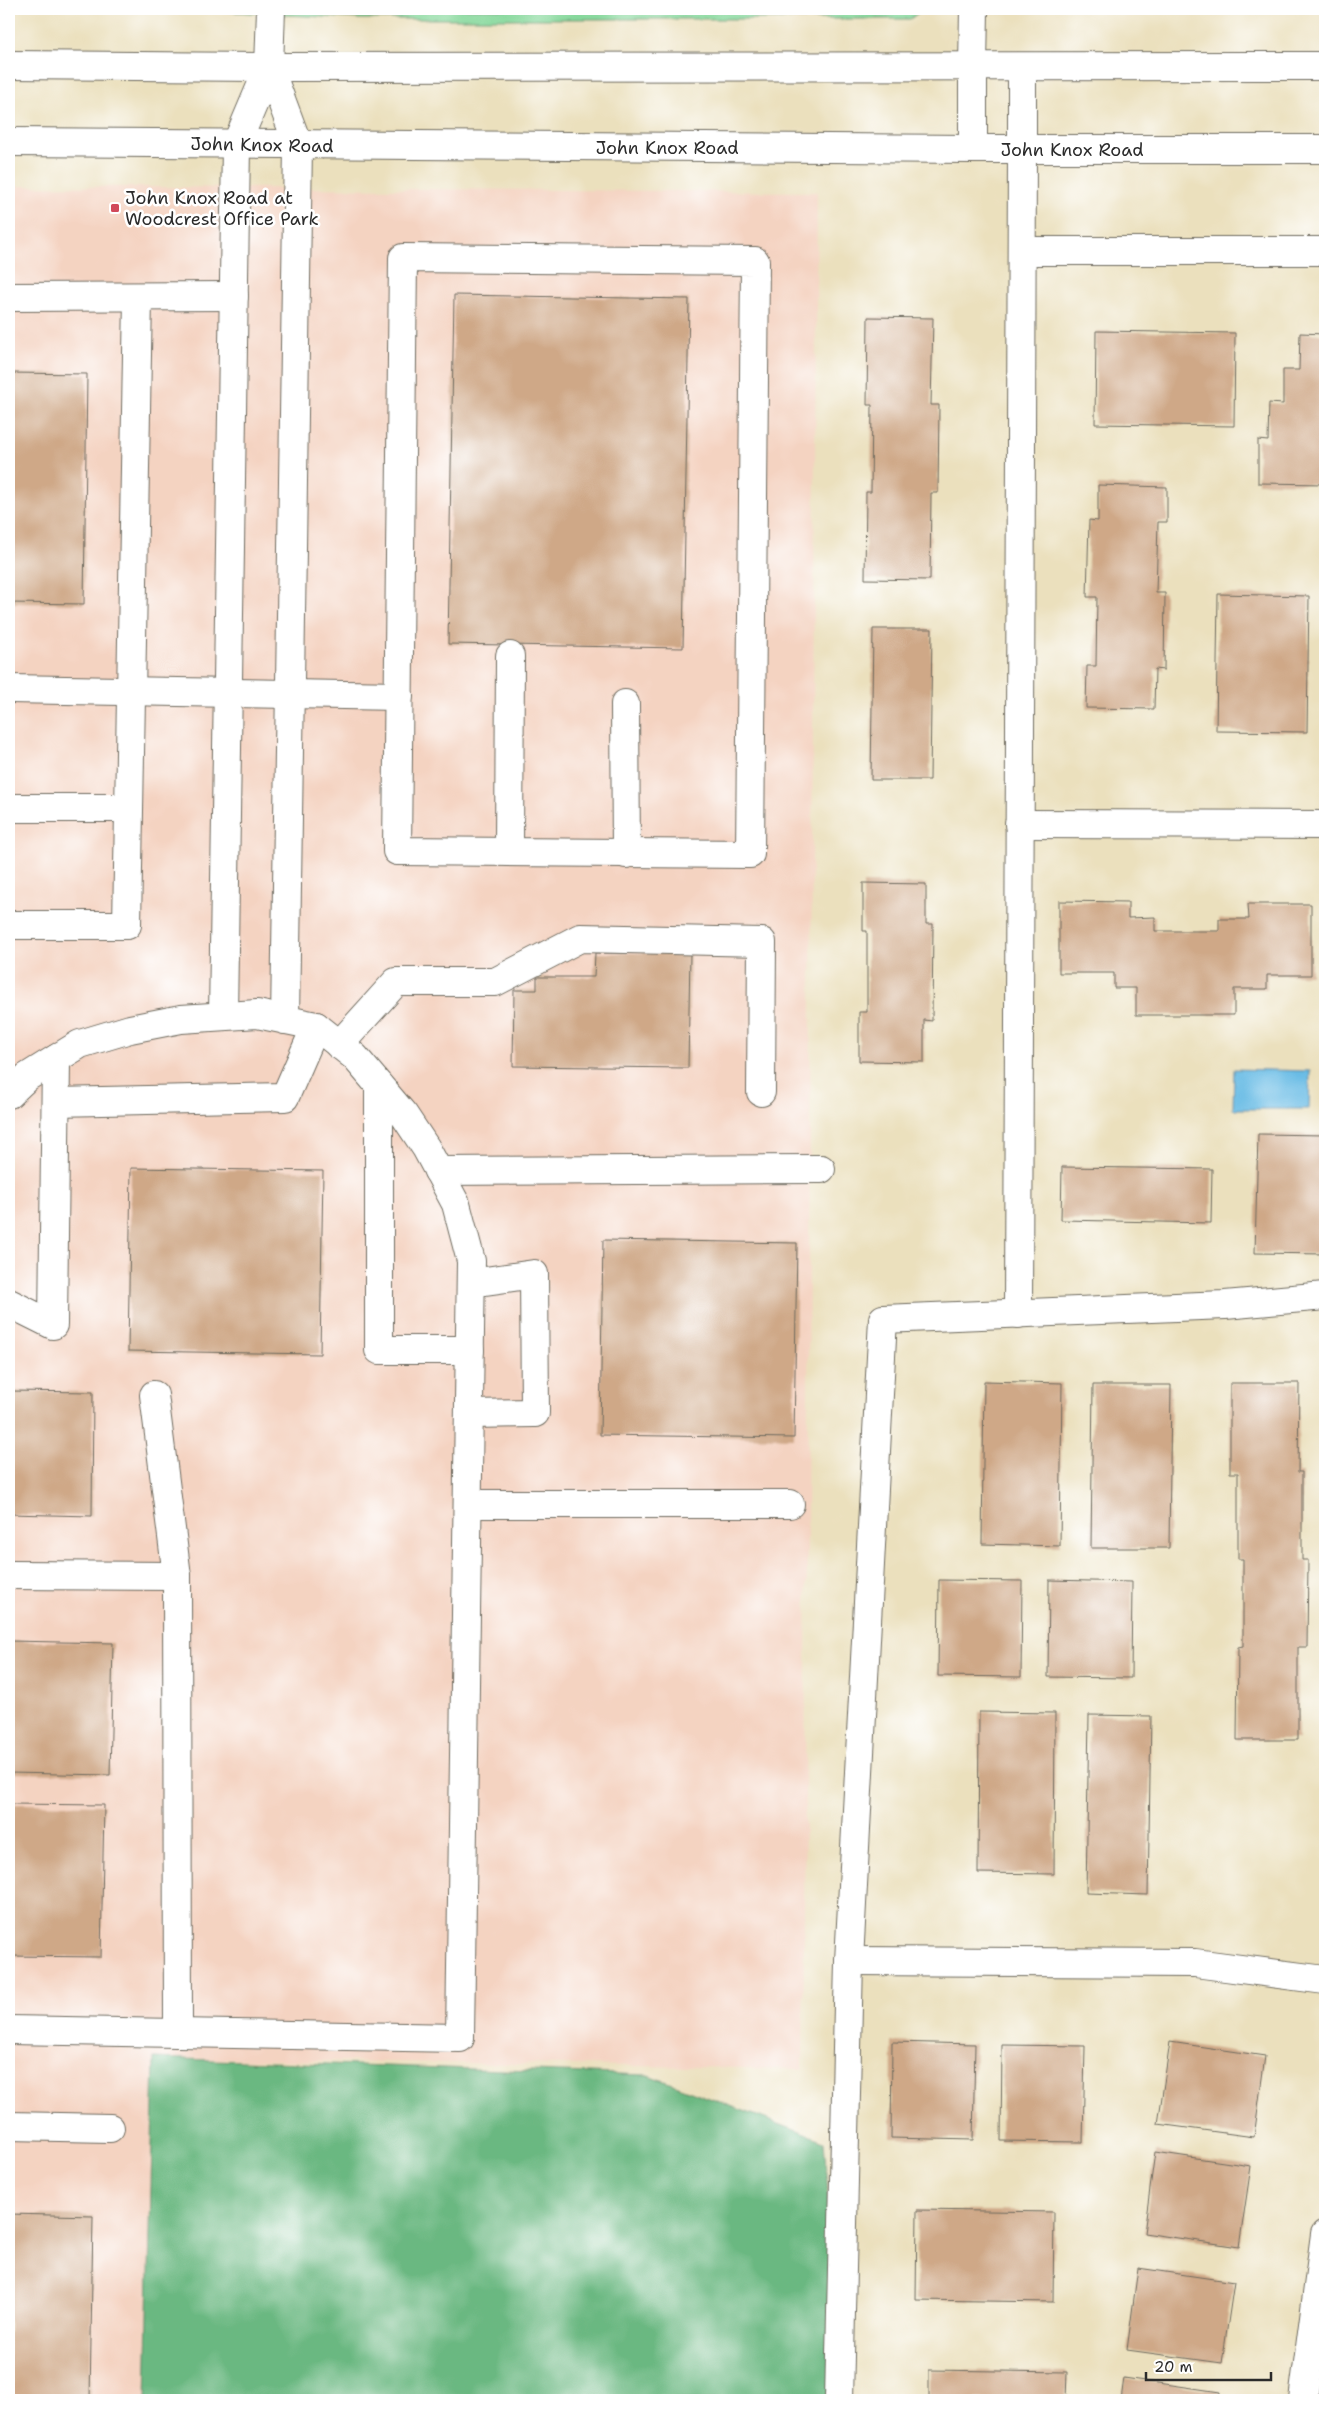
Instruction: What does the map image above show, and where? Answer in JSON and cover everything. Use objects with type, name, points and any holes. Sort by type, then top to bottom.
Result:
[{"type":"main road","points":[[223,1016],[236,145],[269,67],[271,9]]},
{"type":"main road","points":[[972,149],[974,9]]},
{"type":"main road","points":[[9,65],[269,67],[1325,66]]},
{"type":"main road","points":[[269,67],[298,145],[285,1020]]},
{"type":"main road","points":[[1018,1314],[1022,67]]},
{"type":"main road","name":"John Knox Road","points":[[9,142],[1022,150],[1325,149]]},
{"type":"main road","points":[[1022,251],[1325,251]]},
{"type":"main road","points":[[403,258],[755,261],[750,854],[397,851],[399,696],[403,258]]},
{"type":"main road","points":[[9,925],[127,925],[138,296]]},
{"type":"main road","points":[[9,297],[234,296]]},
{"type":"main road","points":[[509,852],[510,656]]},
{"type":"main road","points":[[9,689],[399,696]]},
{"type":"main road","points":[[625,704],[626,854]]},
{"type":"main road","points":[[9,808],[128,808]]},
{"type":"main road","points":[[1019,824],[1325,825]]},
{"type":"main road","points":[[339,1046],[396,982],[495,982],[580,938],[762,942],[761,1092]]},
{"type":"main road","points":[[9,1094],[27,1077],[80,1044],[130,1029],[181,1018],[257,1014],[316,1026],[355,1057],[404,1115],[456,1204],[471,1261],[460,2038],[9,2030]]},
{"type":"main road","points":[[56,1102],[285,1097],[316,1026]]},
{"type":"main road","points":[[9,1303],[53,1325],[56,1059]]},
{"type":"main road","points":[[379,1086],[379,1350],[470,1350]]},
{"type":"main road","points":[[438,1171],[821,1169]]},
{"type":"main road","points":[[469,1414],[535,1413],[534,1274],[471,1283]]},
{"type":"main road","points":[[839,2400],[849,1961],[883,1319],[1225,1306],[1325,1296]]},
{"type":"main road","points":[[154,1395],[177,1576],[178,2033]]},
{"type":"main road","points":[[468,1504],[790,1504]]},
{"type":"main road","points":[[9,1575],[177,1576]]},
{"type":"main road","points":[[849,1961],[1195,1963],[1325,1980]]},
{"type":"main road","points":[[9,2126],[110,2128]]},
{"type":"main road","points":[[1303,2400],[1325,2234]]},
{"type":"shaded area","points":[[9,186],[817,192],[803,2069],[154,2058],[146,2400],[9,2400]]},
{"type":"green space","points":[[179,9],[924,9],[910,19],[359,19]]},
{"type":"green space","points":[[154,2058],[648,2075],[824,2141],[843,2400],[146,2400]]},
{"type":"water","points":[[1234,1069],[1310,1071],[1309,1109],[1233,1109]]},
{"type":"building","points":[[454,295],[689,299],[683,648],[448,644]]},
{"type":"building","points":[[868,317],[933,318],[931,405],[939,405],[938,493],[931,493],[930,580],[865,579],[866,492],[871,492],[872,405],[867,405]]},
{"type":"building","points":[[1096,331],[1235,333],[1234,426],[1095,424]]},
{"type":"building","points":[[1300,333],[1325,334],[1325,484],[1258,483],[1258,440],[1268,441],[1269,403],[1283,404],[1283,370],[1299,370]]},
{"type":"building","points":[[9,373],[87,374],[84,604],[9,603]]},
{"type":"building","points":[[1098,485],[1167,487],[1167,522],[1158,522],[1156,593],[1165,593],[1164,670],[1155,669],[1154,709],[1086,708],[1087,666],[1096,666],[1097,597],[1087,597],[1089,520],[1098,521]]},
{"type":"building","points":[[1218,594],[1309,596],[1307,732],[1216,731]]},
{"type":"building","points":[[873,629],[932,629],[930,780],[871,780]]},
{"type":"building","points":[[863,883],[926,884],[926,924],[933,924],[932,1021],[924,1020],[924,1062],[859,1061],[859,1012],[867,1012],[867,931],[863,931]]},
{"type":"building","points":[[1059,901],[1128,902],[1128,918],[1155,917],[1155,931],[1219,931],[1219,919],[1249,919],[1248,904],[1311,904],[1311,975],[1267,975],[1267,989],[1234,989],[1234,1015],[1136,1015],[1136,988],[1114,988],[1114,973],[1059,973]]},
{"type":"building","points":[[595,953],[690,953],[688,1068],[513,1066],[514,990],[537,990],[537,977],[594,977]]},
{"type":"building","points":[[1258,1134],[1325,1135],[1325,1254],[1255,1253]]},
{"type":"building","points":[[1062,1167],[1212,1169],[1211,1223],[1061,1220]]},
{"type":"building","points":[[131,1168],[323,1171],[320,1354],[128,1351]]},
{"type":"building","points":[[603,1240],[797,1243],[794,1438],[600,1435]]},
{"type":"building","points":[[984,1381],[1062,1383],[1060,1546],[982,1544]]},
{"type":"building","points":[[1230,1383],[1299,1383],[1298,1472],[1302,1472],[1302,1560],[1308,1560],[1307,1647],[1298,1647],[1298,1740],[1237,1740],[1238,1647],[1243,1646],[1243,1559],[1238,1559],[1238,1473],[1230,1473]]},
{"type":"building","points":[[1093,1385],[1171,1385],[1169,1548],[1091,1548]]},
{"type":"building","points":[[9,1391],[93,1392],[92,1516],[9,1514]]},
{"type":"building","points":[[939,1580],[1022,1581],[1021,1677],[938,1676]]},
{"type":"building","points":[[1049,1580],[1132,1582],[1131,1678],[1048,1677]]},
{"type":"building","points":[[9,1641],[113,1643],[110,1775],[9,1773]]},
{"type":"building","points":[[979,1712],[1055,1713],[1054,1874],[978,1873]]},
{"type":"building","points":[[1089,1715],[1151,1716],[1148,1895],[1086,1893]]},
{"type":"building","points":[[9,1804],[104,1805],[101,1957],[9,1956]]},
{"type":"building","points":[[892,2042],[975,2044],[973,2140],[891,2138]]},
{"type":"building","points":[[1170,2042],[1265,2056],[1254,2137],[1158,2124]]},
{"type":"building","points":[[1002,2045],[1085,2046],[1083,2142],[1001,2141]]},
{"type":"building","points":[[1155,2152],[1251,2166],[1239,2247],[1144,2233]]},
{"type":"building","points":[[917,2210],[1054,2212],[1053,2302],[916,2300]]},
{"type":"building","points":[[9,2214],[93,2216],[90,2400],[9,2400]]},
{"type":"building","points":[[1138,2268],[1234,2282],[1222,2363],[1127,2350]]},
{"type":"building","points":[[929,2370],[1067,2372],[1066,2400],[929,2400]]},
{"type":"building","points":[[1124,2378],[1220,2392],[1219,2400],[1121,2400]]},
{"type":"place","name":"John Knox Road at Woodcrest Office Park","points":[[115,208]]}]
